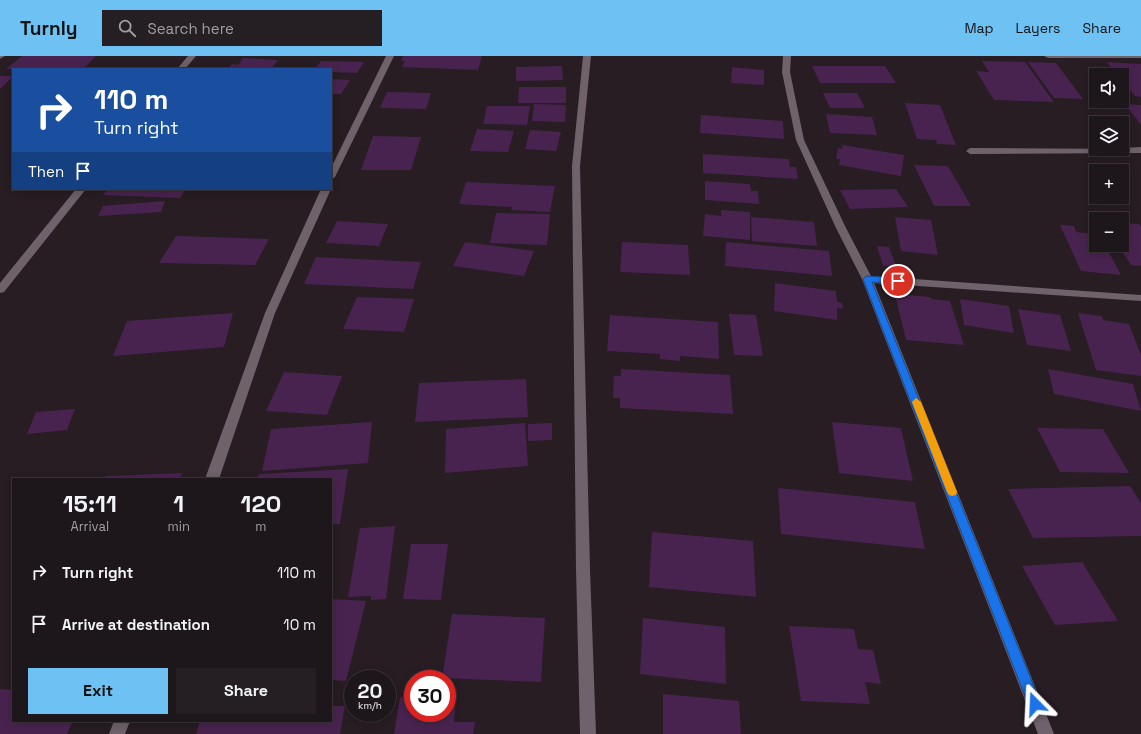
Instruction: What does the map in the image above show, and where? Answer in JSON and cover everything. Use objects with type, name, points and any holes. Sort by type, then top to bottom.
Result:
[{"type":"street","points":[[182,68],[192,56]]},
{"type":"street","points":[[332,175],[390,56]]},
{"type":"street","points":[[587,56],[576,166],[583,569],[588,734]]},
{"type":"street","points":[[787,56],[786,72],[800,140],[841,228],[867,279],[1046,734]]},
{"type":"street","points":[[1048,56],[1141,56]]},
{"type":"street","points":[[970,151],[1141,150]]},
{"type":"street","points":[[0,290],[80,190]]},
{"type":"street","points":[[212,478],[270,313],[326,190]]},
{"type":"street","points":[[867,279],[1141,298]]},
{"type":"street","points":[[117,734],[122,722]]},
{"type":"building","points":[[22,56],[96,56],[84,68],[6,69]]},
{"type":"building","points":[[403,56],[482,56],[478,70],[402,67],[405,61],[401,61]]},
{"type":"building","points":[[243,58],[278,60],[272,68],[229,68],[232,64],[238,65]]},
{"type":"building","points":[[321,61],[364,62],[357,73],[332,72],[332,68],[316,68]]},
{"type":"building","points":[[982,61],[1025,62],[1054,102],[994,100],[976,71],[989,72]]},
{"type":"building","points":[[1028,62],[1056,63],[1083,99],[1054,98]]},
{"type":"building","points":[[1107,62],[1141,64],[1141,97],[1135,96],[1129,89],[1129,68],[1112,68]]},
{"type":"building","points":[[562,66],[563,80],[516,81],[516,67]]},
{"type":"building","points":[[812,66],[885,66],[896,83],[820,83]]},
{"type":"building","points":[[732,67],[764,70],[764,85],[731,83]]},
{"type":"building","points":[[0,76],[12,76],[12,77],[0,89]]},
{"type":"building","points":[[332,79],[350,80],[341,94],[332,94]]},
{"type":"building","points":[[519,87],[566,87],[566,103],[518,103]]},
{"type":"building","points":[[387,92],[431,93],[426,109],[380,108]]},
{"type":"building","points":[[823,93],[857,93],[865,108],[830,108]]},
{"type":"building","points":[[905,103],[940,105],[956,145],[937,144],[936,140],[917,139]]},
{"type":"building","points":[[534,104],[566,105],[565,122],[532,121]]},
{"type":"building","points":[[1129,104],[1141,105],[1141,125],[1128,108]]},
{"type":"building","points":[[487,106],[530,106],[527,125],[483,124]]},
{"type":"building","points":[[826,114],[872,117],[877,135],[830,133]]},
{"type":"building","points":[[701,115],[783,121],[784,139],[700,133]]},
{"type":"building","points":[[477,129],[514,131],[508,152],[470,151]]},
{"type":"building","points":[[530,130],[561,132],[556,151],[525,149]]},
{"type":"building","points":[[373,136],[421,137],[411,170],[361,170]]},
{"type":"building","points":[[843,145],[904,155],[901,176],[839,165],[840,159],[836,159],[838,148],[842,149]]},
{"type":"building","points":[[703,154],[789,159],[790,167],[796,167],[798,179],[703,173]]},
{"type":"building","points":[[914,165],[948,166],[971,206],[934,206]]},
{"type":"building","points":[[705,181],[750,184],[751,191],[758,191],[759,204],[705,200]]},
{"type":"building","points":[[466,182],[555,186],[550,212],[511,210],[512,207],[459,204]]},
{"type":"building","points":[[896,189],[908,207],[850,209],[840,190]]},
{"type":"building","points":[[107,190],[185,190],[180,198],[103,195]]},
{"type":"building","points":[[165,201],[161,212],[98,216],[103,206]]},
{"type":"building","points":[[721,210],[750,212],[750,240],[703,236],[705,214],[721,216]]},
{"type":"building","points":[[496,213],[550,214],[547,245],[490,243]]},
{"type":"building","points":[[751,217],[814,222],[817,246],[752,241]]},
{"type":"building","points":[[895,217],[931,220],[938,255],[901,251]]},
{"type":"building","points":[[337,221],[388,224],[379,246],[326,243]]},
{"type":"building","points":[[1129,223],[1139,224],[1141,227],[1141,266],[1131,265],[1123,252],[1129,252]]},
{"type":"building","points":[[1060,225],[1074,226],[1076,232],[1089,233],[1089,252],[1109,252],[1121,275],[1081,271]]},
{"type":"building","points":[[176,236],[269,239],[255,265],[159,263]]},
{"type":"building","points":[[465,242],[534,251],[524,276],[453,266]]},
{"type":"building","points":[[622,242],[688,245],[690,275],[620,272]]},
{"type":"building","points":[[726,242],[829,251],[832,276],[725,266]]},
{"type":"building","points":[[877,246],[889,247],[896,266],[883,266]]},
{"type":"building","points":[[316,257],[421,262],[413,289],[304,284]]},
{"type":"building","points":[[775,283],[836,291],[837,302],[842,303],[843,309],[837,308],[837,320],[774,311]]},
{"type":"building","points":[[895,294],[930,297],[931,299],[950,301],[964,345],[906,340]]},
{"type":"building","points":[[357,297],[414,299],[404,332],[343,329]]},
{"type":"building","points":[[960,299],[1009,306],[1014,333],[964,325]]},
{"type":"building","points":[[1018,309],[1060,315],[1071,351],[1027,345]]},
{"type":"building","points":[[233,313],[224,347],[113,356],[127,321]]},
{"type":"building","points":[[1078,313],[1102,316],[1103,320],[1129,324],[1141,355],[1141,376],[1096,370]]},
{"type":"building","points":[[729,314],[756,315],[763,356],[734,355]]},
{"type":"building","points":[[610,315],[718,322],[719,359],[680,356],[680,361],[660,359],[660,354],[607,351]]},
{"type":"building","points":[[621,369],[730,375],[733,414],[620,408],[620,398],[613,398],[614,376],[621,376]]},
{"type":"building","points":[[1048,369],[1133,384],[1141,411],[1054,394]]},
{"type":"building","points":[[284,372],[342,376],[327,415],[266,411]]},
{"type":"building","points":[[526,379],[528,417],[415,422],[419,383]]},
{"type":"building","points":[[75,409],[67,430],[27,434],[36,412]]},
{"type":"building","points":[[372,422],[368,463],[262,471],[271,429]]},
{"type":"building","points":[[832,422],[901,428],[913,481],[839,473]]},
{"type":"building","points":[[525,423],[528,466],[445,473],[446,429]]},
{"type":"building","points":[[552,423],[552,440],[528,441],[528,424]]},
{"type":"building","points":[[1037,428],[1103,429],[1129,473],[1060,472]]},
{"type":"building","points":[[348,469],[340,524],[332,524],[332,478],[257,478],[259,474]]},
{"type":"building","points":[[182,473],[180,478],[105,478],[106,476]]},
{"type":"building","points":[[1130,486],[1141,503],[1141,536],[1033,538],[1008,489]]},
{"type":"building","points":[[778,488],[915,502],[925,549],[781,534]]},
{"type":"building","points":[[395,526],[386,599],[371,600],[371,596],[348,597],[360,528]]},
{"type":"building","points":[[652,532],[753,541],[756,597],[649,587]]},
{"type":"building","points":[[411,544],[448,544],[441,600],[403,599]]},
{"type":"building","points":[[1082,562],[1118,621],[1055,625],[1022,566]]},
{"type":"building","points":[[332,599],[366,601],[349,670],[344,670],[344,681],[332,680]]},
{"type":"building","points":[[452,614],[545,618],[541,682],[456,679],[456,670],[443,670]]},
{"type":"building","points":[[643,618],[725,627],[726,684],[640,674]]},
{"type":"building","points":[[789,626],[854,629],[858,649],[873,650],[881,684],[865,682],[870,704],[801,701]]},
{"type":"building","points":[[0,689],[12,690],[12,722],[73,722],[67,734],[0,734]]},
{"type":"building","points":[[663,694],[739,701],[741,734],[663,734]]},
{"type":"building","points":[[400,697],[404,697],[404,722],[475,722],[473,734],[394,734]]},
{"type":"building","points":[[332,706],[344,706],[340,734],[196,734],[200,722],[332,722]]},
{"type":"slow traffic","points":[[916,402],[952,492]]},
{"type":"route","points":[[898,281],[867,279],[1035,704]]}]
